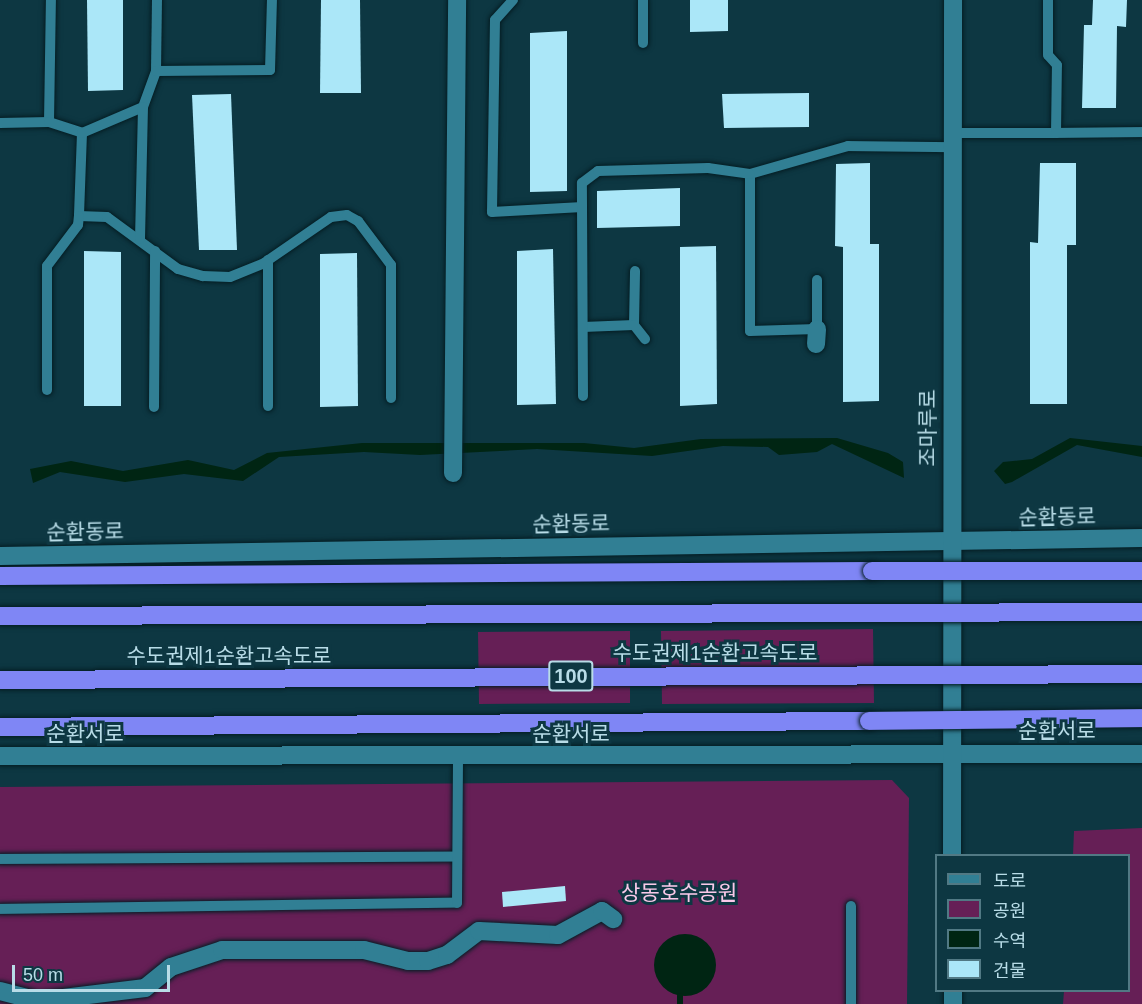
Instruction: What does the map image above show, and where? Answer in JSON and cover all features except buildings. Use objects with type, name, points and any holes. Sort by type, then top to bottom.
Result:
[{"type":"highway","points":[[0,576],[1142,571]]},
{"type":"highway","name":"수도권제1순환고속도로","points":[[0,616],[1142,612]]},
{"type":"highway","name":"수도권제1순환고속도로","points":[[0,680],[1142,674]]},
{"type":"highway","points":[[0,727],[1142,718]]},
{"type":"street","points":[[453,473],[457,0]]},
{"type":"street","name":"조마루로","points":[[952,854],[950,541],[953,0]]},
{"type":"street","name":"순환동로","points":[[0,556],[1142,538]]},
{"type":"street","name":"순환서로","points":[[0,756],[458,757],[951,753],[1142,754]]},
{"type":"street","points":[[0,991],[39,1001],[145,988],[171,966],[222,950],[364,950],[408,962],[428,961],[447,955],[479,931],[558,935],[602,911],[613,918]]},
{"type":"lane","points":[[49,122],[51,0]]},
{"type":"lane","points":[[140,239],[143,107],[156,70],[157,0]]},
{"type":"lane","points":[[156,70],[270,70],[272,0]]},
{"type":"lane","points":[[513,0],[495,20],[492,212],[582,207]]},
{"type":"lane","points":[[643,0],[643,43]]},
{"type":"lane","points":[[1048,0],[1048,55],[1057,65],[1056,134]]},
{"type":"lane","points":[[0,123],[49,122],[82,133],[143,107]]},
{"type":"lane","points":[[583,396],[582,183],[598,171],[708,168],[750,174],[848,146],[1056,134],[1142,132]]},
{"type":"lane","points":[[47,390],[47,266],[78,225],[82,133]]},
{"type":"lane","points":[[750,174],[750,331],[816,337],[817,279]]},
{"type":"lane","points":[[79,216],[107,217],[178,269],[203,276],[230,277],[268,260],[331,217],[347,215],[358,221],[391,265],[392,398]]},
{"type":"lane","points":[[154,407],[155,251]]},
{"type":"lane","points":[[268,260],[268,406]]},
{"type":"lane","points":[[635,271],[634,325],[645,339]]},
{"type":"lane","points":[[583,327],[634,325]]},
{"type":"lane","points":[[0,909],[457,903],[458,757]]},
{"type":"lane","points":[[0,859],[457,857]]},
{"type":"lane","points":[[851,906],[851,1004]]},
{"type":"green space","points":[[873,629],[874,703],[662,704],[661,631]]},
{"type":"green space","points":[[630,631],[630,703],[479,704],[478,632]]},
{"type":"green space","name":"상동호수공원","points":[[892,780],[909,798],[907,1004],[0,1004],[0,787]]},
{"type":"green space","points":[[1142,828],[1142,1004],[1063,1004],[1064,992],[1130,992],[1130,854],[1073,854],[1074,831]]},
{"type":"water","points":[[837,438],[888,453],[903,462],[904,478],[832,444],[817,452],[779,455],[768,447],[723,446],[652,456],[537,449],[420,455],[364,452],[279,457],[243,481],[184,474],[125,482],[60,472],[33,483],[30,469],[71,461],[123,471],[188,460],[234,470],[267,453],[362,443],[584,443],[634,448],[701,439]]},
{"type":"water","points":[[1070,438],[1142,446],[1142,457],[1077,445],[1012,482],[1005,484],[994,471],[1003,462],[1032,459]]},
{"type":"water","points":[[685,934],[707,943],[716,965],[707,987],[685,996],[663,987],[654,965],[663,943]]},
{"type":"waterway","points":[[680,996],[680,1004]]}]
